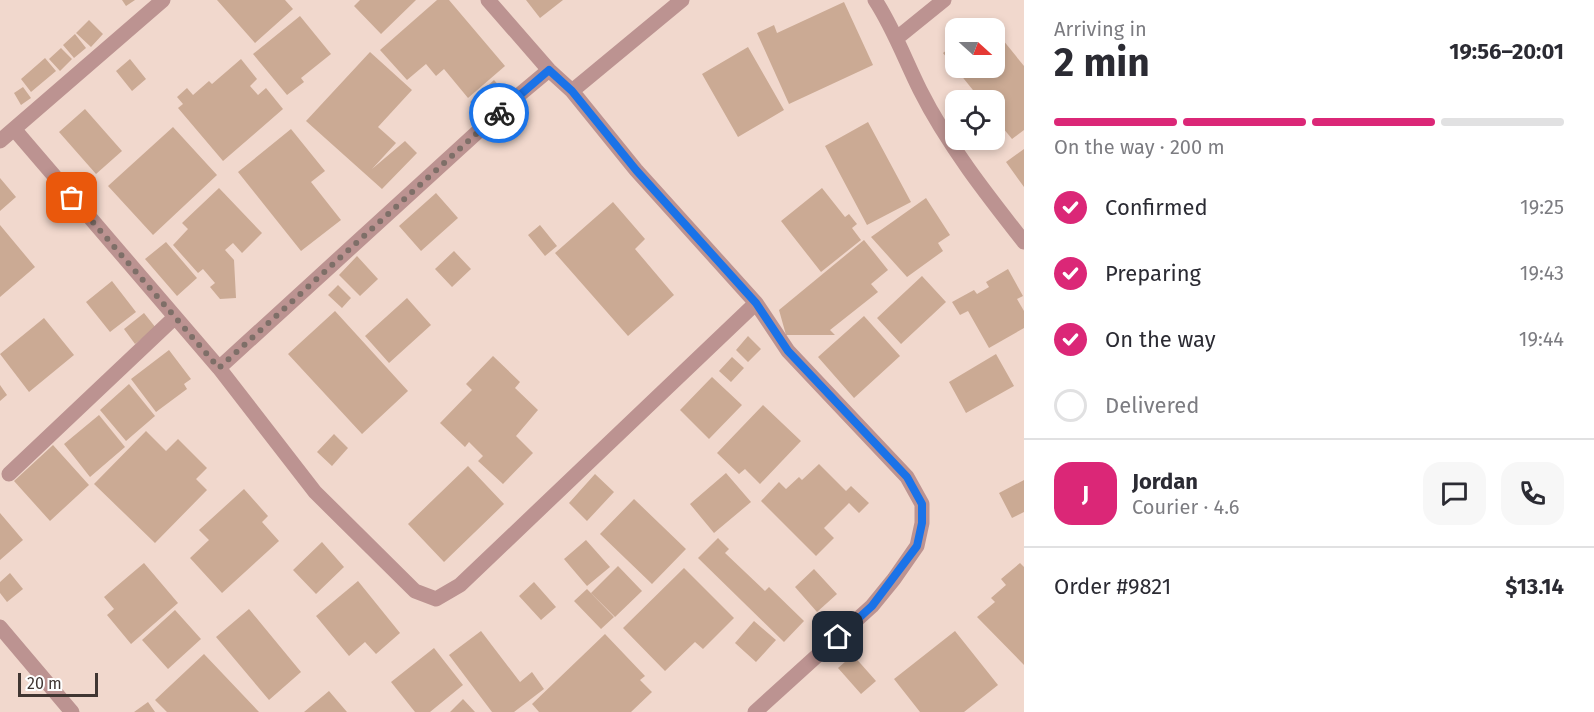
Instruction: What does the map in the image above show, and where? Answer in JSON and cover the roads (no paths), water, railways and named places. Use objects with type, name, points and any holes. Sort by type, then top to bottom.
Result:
[{"type":"street","points":[[0,141],[163,0]]},
{"type":"street","points":[[488,0],[549,70],[572,91],[636,170],[756,303],[788,351],[907,477],[922,504],[922,523],[917,546],[872,606],[755,712]]},
{"type":"street","points":[[572,91],[682,0]]},
{"type":"street","points":[[875,0],[897,38],[932,111],[962,158],[1024,242]]},
{"type":"street","points":[[897,38],[944,0]]},
{"type":"street","points":[[219,368],[507,105],[549,70]]},
{"type":"street","points":[[14,129],[219,368],[315,492],[415,591],[436,599],[460,585],[756,303]]},
{"type":"street","points":[[9,474],[174,318]]},
{"type":"street","points":[[0,627],[72,712]]}]
